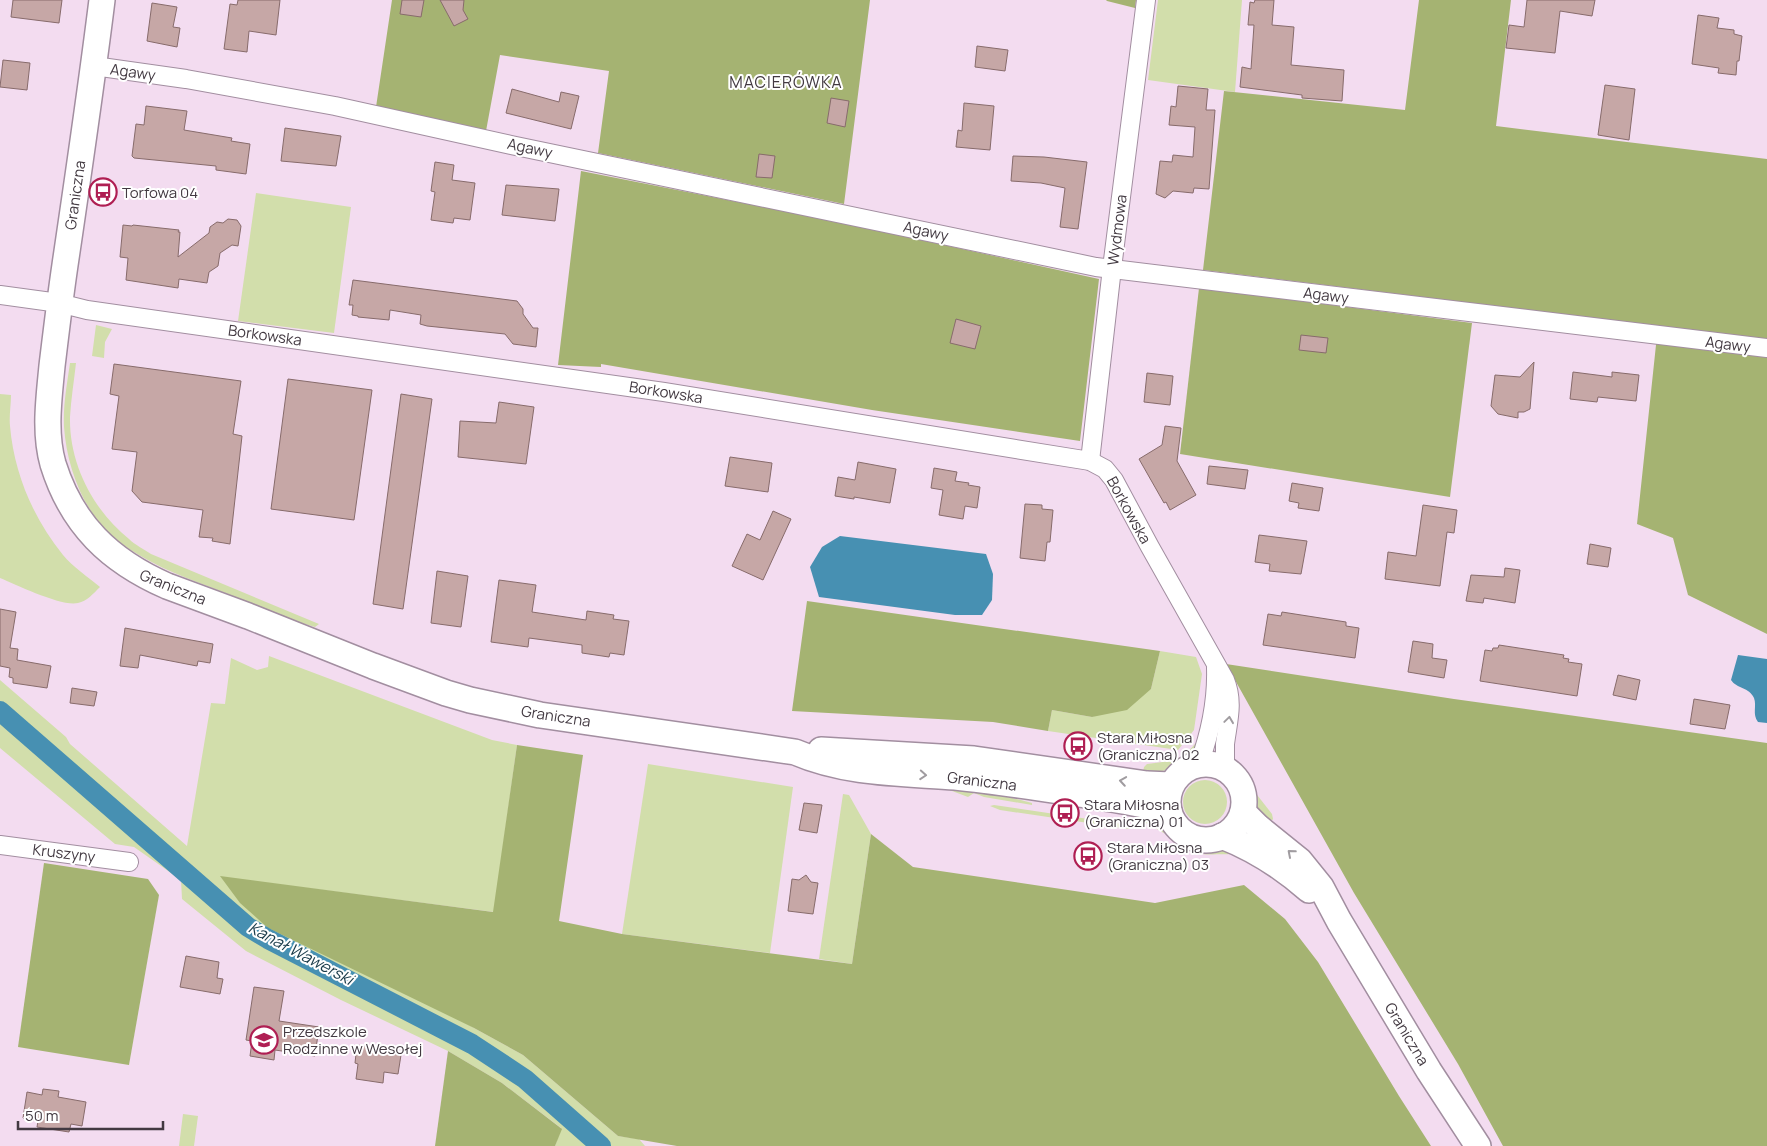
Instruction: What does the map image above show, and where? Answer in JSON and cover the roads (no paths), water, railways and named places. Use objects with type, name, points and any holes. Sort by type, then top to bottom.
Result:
[{"type":"street","name":"Graniczna","points":[[102,0],[60,303],[48,404],[49,442],[53,462],[66,497],[78,518],[105,548],[135,571],[167,586],[257,619],[373,666],[470,700],[540,715],[795,752],[831,750],[956,757],[1147,784],[1171,785]]},
{"type":"street","name":"Wydmowa","points":[[1090,460],[1146,0]]},
{"type":"street","name":"Agawy","points":[[94,66],[186,79],[335,106],[1086,265],[1767,348]]},
{"type":"street","name":"Borkowska","points":[[0,295],[60,303],[87,310],[664,392],[1090,460],[1105,468],[1114,480],[1226,683],[1231,704],[1225,768]]},
{"type":"street","points":[[1199,764],[1207,739],[1214,701],[1216,665]]},
{"type":"street","name":"Graniczna","points":[[795,752],[819,761],[863,770],[956,777],[1010,784],[1140,804],[1169,811]]},
{"type":"street","points":[[1199,764],[1213,764],[1225,768],[1235,776],[1241,787],[1244,799],[1243,812],[1238,824],[1222,836],[1210,840],[1196,839],[1179,828],[1169,811],[1168,798],[1171,785],[1183,771],[1199,764]]},
{"type":"street","name":"Graniczna","points":[[1243,812],[1308,869],[1327,896],[1339,921],[1429,1071],[1478,1146]]},
{"type":"street","name":"Graniczna","points":[[1222,836],[1256,851],[1278,866],[1314,895],[1339,921]]},
{"type":"street","name":"Kruszyny","points":[[0,845],[129,862]]},
{"type":"water","points":[[840,536],[986,554],[993,574],[992,600],[982,615],[955,615],[819,597],[810,567],[822,547]]},
{"type":"water","points":[[1738,655],[1767,659],[1767,723],[1758,722],[1756,719],[1755,701],[1752,694],[1731,680]]},
{"type":"waterway","name":"Kanał Wawerski","points":[[0,711],[248,927],[472,1044],[525,1079],[601,1146]]},
{"type":"place","name":"Torfowa 04","points":[[103,192]]},
{"type":"place","name":"Stara Miłosna (Graniczna) 02","points":[[1078,746]]},
{"type":"place","name":"Stara Miłosna (Graniczna) 01","points":[[1065,813]]},
{"type":"place","name":"Stara Miłosna (Graniczna) 03","points":[[1088,856]]},
{"type":"place","name":"Przedszkole Rodzinne w Wesołej","points":[[264,1040]]},
{"type":"district","name":"MACIERÓWKA","points":[[786,82]]}]
